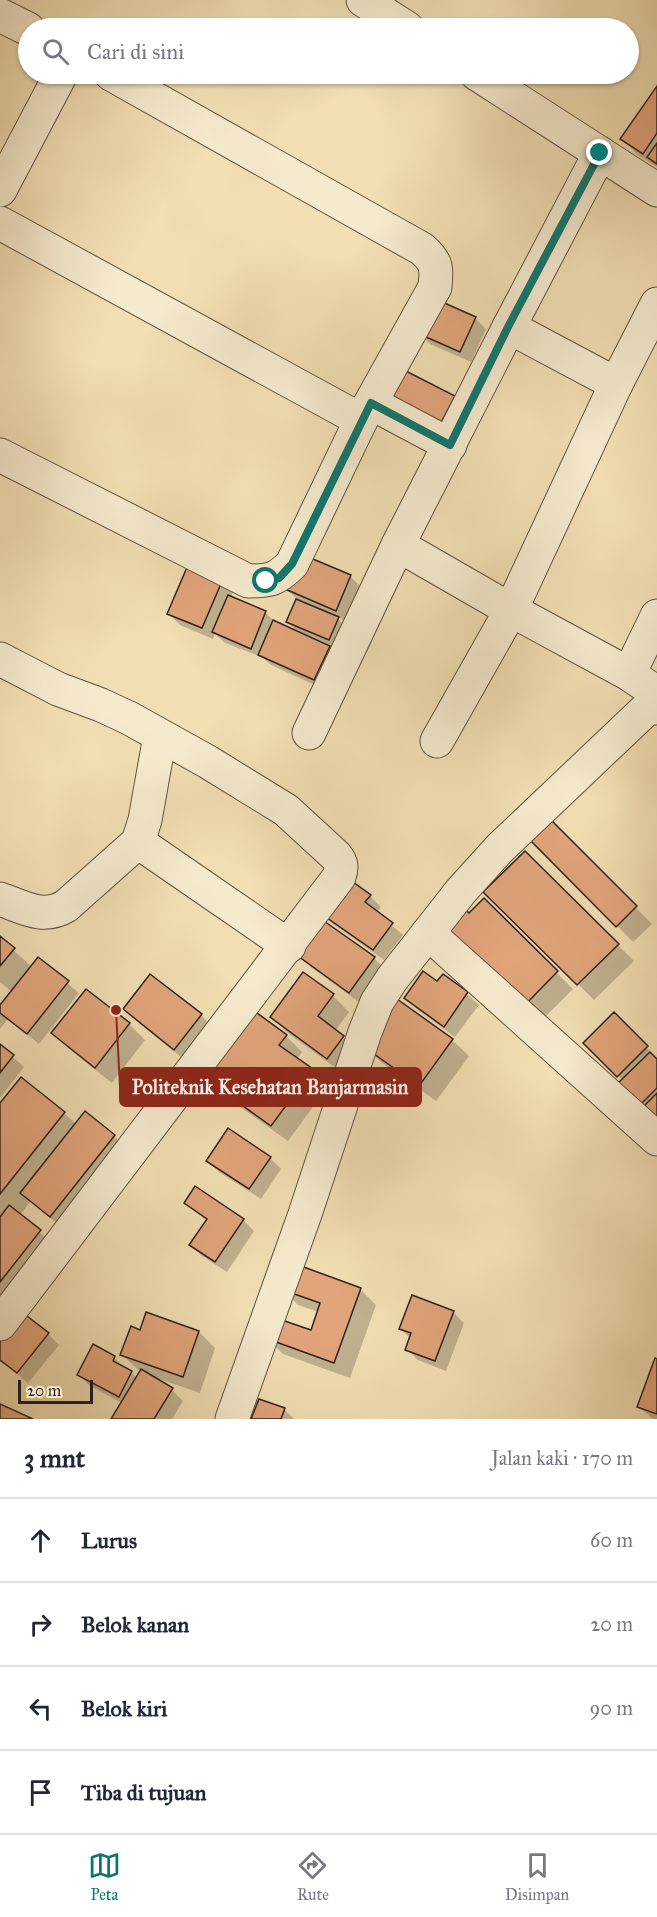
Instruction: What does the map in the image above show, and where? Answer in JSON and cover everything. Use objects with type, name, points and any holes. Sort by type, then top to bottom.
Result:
[{"type":"street","points":[[363,0],[391,18]]},
{"type":"street","points":[[0,15],[18,24]]},
{"type":"street","points":[[0,190],[56,84]]},
{"type":"street","points":[[0,455],[248,580],[266,581],[279,578],[292,564],[366,412],[435,287],[437,272],[433,259],[412,244],[129,84]]},
{"type":"street","points":[[493,84],[657,190]]},
{"type":"street","points":[[309,733],[398,545],[508,327],[600,153]]},
{"type":"street","points":[[0,224],[366,412],[450,445]]},
{"type":"street","points":[[437,741],[511,610],[616,384],[657,304]]},
{"type":"street","points":[[508,327],[616,384]]},
{"type":"street","points":[[232,1419],[377,1002],[392,979],[461,891],[500,848],[656,703],[651,689],[629,674],[398,545]]},
{"type":"street","points":[[629,674],[657,616]]},
{"type":"street","points":[[0,659],[58,689],[101,705],[160,736],[208,762],[286,810],[340,861],[342,870],[289,946],[0,1324]]},
{"type":"street","points":[[0,898],[42,913],[55,913],[66,906],[138,842],[146,819],[160,736]]},
{"type":"street","points":[[138,842],[289,946]]},
{"type":"street","points":[[428,933],[657,1139]]},
{"type":"building","points":[[657,86],[657,133],[643,154],[620,139]]},
{"type":"building","points":[[657,143],[657,164],[647,157]]},
{"type":"building","points":[[433,298],[476,317],[460,352],[417,333]]},
{"type":"building","points":[[398,367],[455,396],[437,430],[380,401]]},
{"type":"building","points":[[301,554],[351,575],[336,611],[285,589]]},
{"type":"building","points":[[188,565],[223,579],[202,628],[167,614]]},
{"type":"building","points":[[228,595],[266,611],[251,649],[212,632]]},
{"type":"building","points":[[296,599],[339,617],[329,640],[286,622]]},
{"type":"building","points":[[273,620],[330,646],[314,680],[258,655]]},
{"type":"building","points":[[549,818],[637,906],[616,927],[528,838]]},
{"type":"building","points":[[525,851],[619,944],[577,985],[483,892]]},
{"type":"building","points":[[346,877],[371,895],[365,902],[393,923],[373,950],[320,913]]},
{"type":"building","points":[[484,898],[558,971],[523,1007],[439,923],[458,903],[469,913]]},
{"type":"building","points":[[324,921],[375,957],[349,993],[298,956]]},
{"type":"building","points":[[0,936],[15,948],[0,966]]},
{"type":"building","points":[[38,957],[69,981],[27,1034],[0,1013],[0,1005]]},
{"type":"building","points":[[423,971],[437,981],[443,974],[468,992],[444,1027],[404,998]]},
{"type":"building","points":[[303,972],[334,994],[318,1016],[344,1036],[327,1059],[270,1017]]},
{"type":"building","points":[[150,974],[202,1014],[174,1050],[123,1009]]},
{"type":"building","points":[[86,989],[130,1023],[95,1068],[51,1033]]},
{"type":"building","points":[[397,999],[453,1039],[419,1086],[363,1046]]},
{"type":"building","points":[[253,1010],[287,1035],[279,1045],[313,1069],[271,1126],[204,1078]]},
{"type":"building","points":[[614,1012],[648,1046],[617,1077],[583,1043]]},
{"type":"building","points":[[0,1044],[14,1055],[0,1073]]},
{"type":"building","points":[[650,1052],[657,1059],[657,1088],[638,1107],[616,1085]]},
{"type":"building","points":[[21,1077],[65,1112],[0,1194],[0,1103]]},
{"type":"building","points":[[657,1093],[657,1129],[639,1111]]},
{"type":"building","points":[[85,1111],[115,1135],[50,1217],[20,1193]]},
{"type":"building","points":[[228,1128],[271,1157],[249,1189],[206,1161]]},
{"type":"building","points":[[195,1186],[244,1219],[215,1262],[189,1245],[207,1219],[184,1203]]},
{"type":"building","points":[[9,1205],[41,1230],[0,1282],[0,1217]]},
{"type":"building","points":[[290,1262],[361,1288],[334,1363],[265,1338],[273,1317],[311,1330],[320,1303],[280,1289]]},
{"type":"building","points":[[412,1295],[454,1311],[435,1361],[405,1350],[411,1333],[399,1329]]},
{"type":"building","points":[[146,1312],[199,1331],[183,1377],[120,1355],[131,1326],[140,1330]]},
{"type":"building","points":[[23,1313],[49,1333],[17,1373],[0,1360],[0,1342]]},
{"type":"building","points":[[93,1344],[115,1356],[113,1361],[132,1371],[119,1397],[77,1375]]},
{"type":"building","points":[[655,1358],[657,1359],[657,1414],[637,1407]]},
{"type":"building","points":[[141,1369],[173,1388],[154,1419],[111,1419]]},
{"type":"building","points":[[259,1399],[285,1408],[281,1419],[251,1419]]},
{"type":"building","points":[[0,1404],[33,1419],[0,1419]]},
{"type":"place","name":"Politeknik Kesehatan Banjarmasin","points":[[116,1010]]},
{"type":"route","points":[[266,581],[279,578],[292,564],[371,403],[450,445],[508,327],[600,153]]}]
